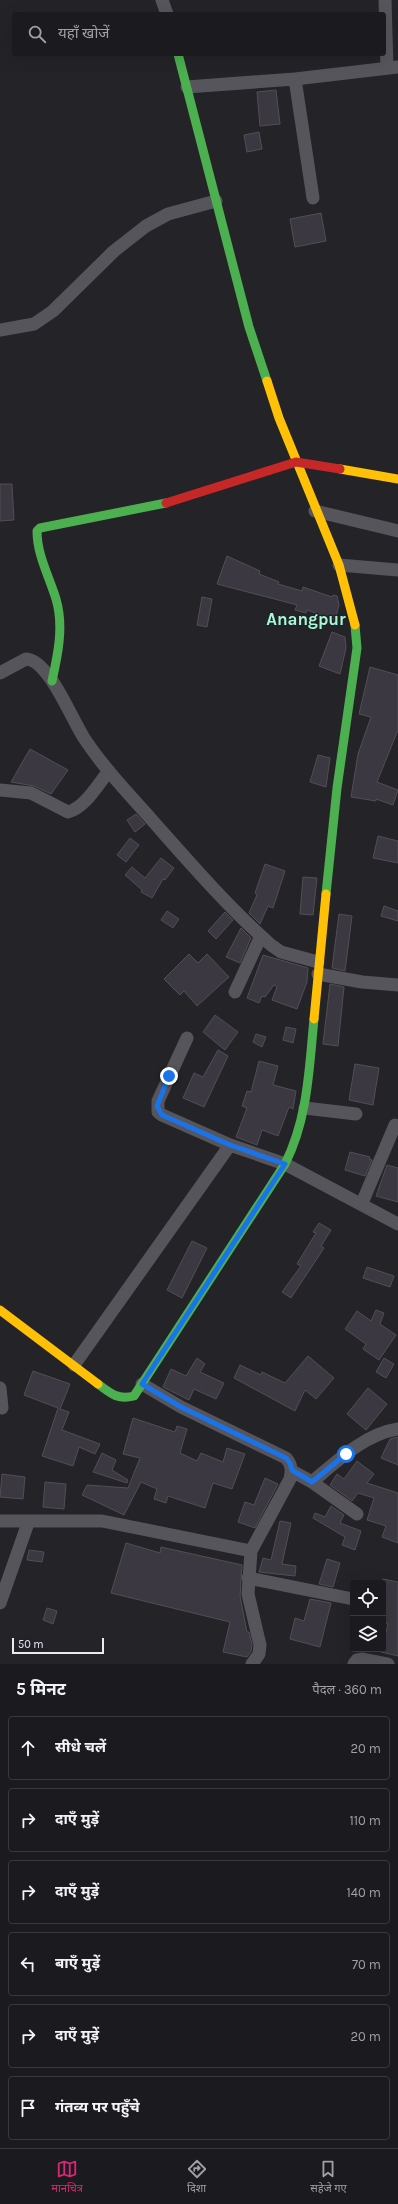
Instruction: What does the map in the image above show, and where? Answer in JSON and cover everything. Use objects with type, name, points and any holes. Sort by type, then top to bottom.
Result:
[{"type":"street","points":[[162,0],[166,12]]},
{"type":"street","points":[[187,87],[295,79],[392,67],[385,0]]},
{"type":"street","points":[[0,1310],[115,1397],[123,1399],[134,1396],[285,1164],[294,1146],[305,1108],[337,788],[357,648],[355,620],[339,565],[315,511],[279,418],[249,327],[179,56]]},
{"type":"street","points":[[295,79],[313,198]]},
{"type":"street","points":[[0,330],[34,324],[53,311],[114,251],[146,226],[168,214],[216,201]]},
{"type":"street","points":[[52,681],[58,648],[60,619],[53,585],[38,541],[37,531],[40,528],[175,501],[296,462],[398,479]]},
{"type":"street","points":[[315,511],[398,531]]},
{"type":"street","points":[[339,565],[398,570]]},
{"type":"street","points":[[0,673],[21,661],[31,659],[39,663],[52,681],[84,738],[109,771],[206,880],[261,936],[281,952],[318,968],[362,982],[398,985]]},
{"type":"street","points":[[1,791],[30,793],[68,812],[77,808],[84,801],[109,771]]},
{"type":"street","points":[[235,992],[261,936]]},
{"type":"street","points":[[187,1038],[161,1092],[157,1106],[158,1112],[230,1145],[285,1164],[362,1203],[398,1224]]},
{"type":"street","points":[[305,1108],[356,1114]]},
{"type":"street","points":[[362,1203],[395,1125]]},
{"type":"street","points":[[74,1366],[157,1250],[187,1203],[230,1145]]},
{"type":"street","points":[[142,1384],[181,1407],[286,1458],[290,1463],[292,1470],[290,1479],[251,1551],[248,1578],[250,1608],[260,1645],[259,1654],[252,1664]]},
{"type":"street","points":[[0,1388],[2,1408]]},
{"type":"street","points":[[312,1482],[351,1450],[384,1432],[398,1429]]},
{"type":"street","points":[[292,1470],[312,1482],[357,1514]]},
{"type":"street","points":[[0,1521],[28,1523],[102,1521],[251,1551]]},
{"type":"street","points":[[0,1603],[28,1523]]},
{"type":"street","points":[[248,1578],[350,1598]]},
{"type":"street","points":[[354,1664],[357,1660],[363,1659],[388,1664]]},
{"type":"building","points":[[276,90],[280,124],[260,126],[257,92]]},
{"type":"building","points":[[259,132],[262,149],[247,152],[244,135]]},
{"type":"building","points":[[321,213],[326,241],[295,247],[290,219]]},
{"type":"building","points":[[0,484],[12,484],[14,520],[0,521]]},
{"type":"building","points":[[227,556],[260,571],[259,574],[279,582],[278,584],[302,591],[303,587],[332,597],[333,595],[337,596],[339,605],[335,620],[307,610],[306,613],[295,610],[297,605],[217,584]]},
{"type":"building","points":[[202,597],[212,599],[207,627],[197,625]]},
{"type":"building","points":[[332,632],[345,637],[346,648],[340,674],[319,666]]},
{"type":"building","points":[[370,667],[398,675],[398,730],[377,782],[398,790],[393,805],[376,799],[376,801],[351,797],[358,754],[371,717],[359,714]]},
{"type":"building","points":[[30,749],[68,770],[51,794],[34,786],[11,782]]},
{"type":"building","points":[[318,755],[330,758],[326,787],[310,782]]},
{"type":"building","points":[[136,814],[145,824],[135,832],[127,820]]},
{"type":"building","points":[[378,836],[398,841],[398,863],[373,858]]},
{"type":"building","points":[[130,838],[139,845],[126,862],[117,855]]},
{"type":"building","points":[[161,858],[174,868],[165,880],[163,879],[152,898],[141,892],[142,890],[125,875],[132,867],[145,878]]},
{"type":"building","points":[[265,864],[285,871],[273,908],[268,906],[260,924],[249,913],[257,895],[255,893]]},
{"type":"building","points":[[303,877],[317,878],[313,915],[300,914]]},
{"type":"building","points":[[384,906],[398,911],[398,921],[381,916]]},
{"type":"building","points":[[167,911],[179,919],[173,928],[161,920]]},
{"type":"building","points":[[225,912],[233,920],[216,939],[208,931]]},
{"type":"building","points":[[339,914],[352,916],[345,971],[332,968]]},
{"type":"building","points":[[241,928],[251,938],[240,963],[226,957]]},
{"type":"building","points":[[189,954],[198,963],[207,954],[229,977],[197,1006],[184,991],[180,995],[164,979]]},
{"type":"building","points":[[263,955],[308,968],[307,982],[297,1009],[272,1000],[277,987],[274,985],[265,997],[262,996],[259,1003],[247,998]]},
{"type":"building","points":[[330,984],[344,987],[338,1046],[323,1044]]},
{"type":"building","points":[[215,1015],[238,1032],[225,1050],[203,1032]]},
{"type":"building","points":[[286,1027],[296,1029],[293,1043],[283,1040]]},
{"type":"building","points":[[256,1034],[266,1037],[262,1047],[253,1042]]},
{"type":"building","points":[[218,1050],[228,1056],[204,1107],[183,1098],[194,1073],[203,1077]]},
{"type":"building","points":[[259,1061],[278,1066],[273,1085],[296,1091],[293,1109],[289,1107],[278,1136],[262,1130],[257,1145],[236,1137],[247,1108],[242,1106],[247,1091],[251,1092]]},
{"type":"building","points":[[355,1064],[379,1068],[373,1105],[349,1100]]},
{"type":"building","points":[[350,1152],[370,1157],[369,1159],[372,1160],[365,1176],[345,1170]]},
{"type":"building","points":[[387,1165],[398,1168],[398,1202],[376,1196]]},
{"type":"building","points":[[319,1223],[331,1230],[321,1246],[324,1248],[291,1298],[282,1292],[301,1266],[297,1264],[316,1233],[313,1232]]},
{"type":"building","points":[[192,1241],[207,1248],[182,1298],[167,1290]]},
{"type":"building","points":[[367,1267],[394,1276],[390,1287],[363,1278]]},
{"type":"building","points":[[376,1310],[384,1313],[380,1324],[396,1335],[379,1360],[363,1349],[366,1344],[345,1329],[357,1311],[371,1321]]},
{"type":"building","points":[[308,1356],[334,1378],[316,1399],[305,1390],[295,1411],[234,1378],[240,1365],[261,1375],[262,1372],[285,1383]]},
{"type":"building","points":[[197,1358],[205,1364],[200,1372],[224,1383],[216,1399],[194,1389],[189,1400],[163,1387],[171,1369],[186,1376]]},
{"type":"building","points":[[384,1358],[394,1364],[386,1378],[376,1372]]},
{"type":"building","points":[[33,1371],[70,1384],[60,1409],[69,1412],[62,1430],[100,1444],[95,1454],[79,1447],[73,1466],[42,1456],[58,1408],[24,1395]]},
{"type":"building","points":[[368,1388],[387,1404],[366,1430],[347,1414]]},
{"type":"building","points":[[133,1418],[175,1432],[177,1426],[187,1429],[180,1453],[197,1461],[201,1453],[223,1462],[227,1448],[245,1454],[232,1489],[213,1483],[205,1508],[168,1496],[166,1503],[154,1499],[157,1489],[141,1482],[124,1515],[82,1495],[87,1485],[128,1488],[140,1458],[123,1454]]},
{"type":"building","points":[[398,1437],[398,1465],[381,1458],[390,1439]]},
{"type":"building","points":[[102,1453],[116,1460],[112,1470],[128,1480],[127,1483],[93,1472]]},
{"type":"building","points":[[357,1461],[374,1474],[367,1483],[398,1493],[398,1543],[382,1537],[386,1526],[367,1520],[374,1498],[358,1493],[352,1501],[330,1485],[337,1474],[344,1479]]},
{"type":"building","points":[[2,1474],[25,1477],[23,1499],[0,1497]]},
{"type":"building","points":[[265,1478],[278,1484],[255,1528],[238,1522],[245,1502],[254,1505]]},
{"type":"building","points":[[45,1482],[66,1484],[64,1509],[43,1507]]},
{"type":"building","points":[[331,1506],[344,1515],[340,1523],[361,1531],[355,1550],[342,1545],[345,1537],[313,1518],[315,1513],[325,1517]]},
{"type":"building","points":[[280,1521],[291,1523],[282,1564],[296,1566],[295,1576],[259,1572],[263,1558],[271,1560]]},
{"type":"building","points":[[126,1543],[160,1553],[161,1547],[242,1565],[240,1596],[247,1632],[249,1632],[252,1645],[251,1651],[247,1657],[223,1652],[230,1622],[111,1593]]},
{"type":"building","points":[[29,1550],[44,1552],[42,1562],[27,1560]]},
{"type":"building","points":[[327,1559],[340,1563],[333,1587],[319,1584]]},
{"type":"building","points":[[383,1579],[398,1582],[398,1656],[381,1652],[386,1652],[386,1632],[388,1624],[386,1624],[386,1580]]},
{"type":"building","points":[[310,1599],[331,1603],[320,1647],[290,1639],[295,1618],[304,1621]]},
{"type":"building","points":[[47,1608],[57,1611],[53,1624],[43,1620]]},
{"type":"traffic: fast","points":[[179,56],[249,327],[267,381]]},
{"type":"traffic: fast","points":[[52,681],[58,650],[60,619],[56,599],[39,549],[37,531],[40,528],[166,503]]},
{"type":"traffic: fast","points":[[326,894],[337,788],[357,648],[355,625]]},
{"type":"traffic: fast","points":[[98,1384],[107,1391],[119,1397],[134,1396],[285,1164],[293,1147],[303,1111],[309,1075],[314,1019]]},
{"type":"traffic: slow","points":[[267,381],[279,418],[339,565],[355,625]]},
{"type":"traffic: slow","points":[[340,469],[398,479]]},
{"type":"traffic: slow","points":[[314,1019],[326,894]]},
{"type":"traffic: slow","points":[[0,1310],[98,1384]]},
{"type":"traffic: jam","points":[[166,503],[296,462],[340,469]]},
{"type":"district","name":"Anangpur","points":[[306,619]]},
{"type":"route","points":[[169,1076],[158,1101],[158,1112],[230,1145],[285,1164],[261,1204],[172,1335],[142,1384],[181,1407],[286,1458],[290,1463],[292,1470],[312,1482],[346,1454]]}]
